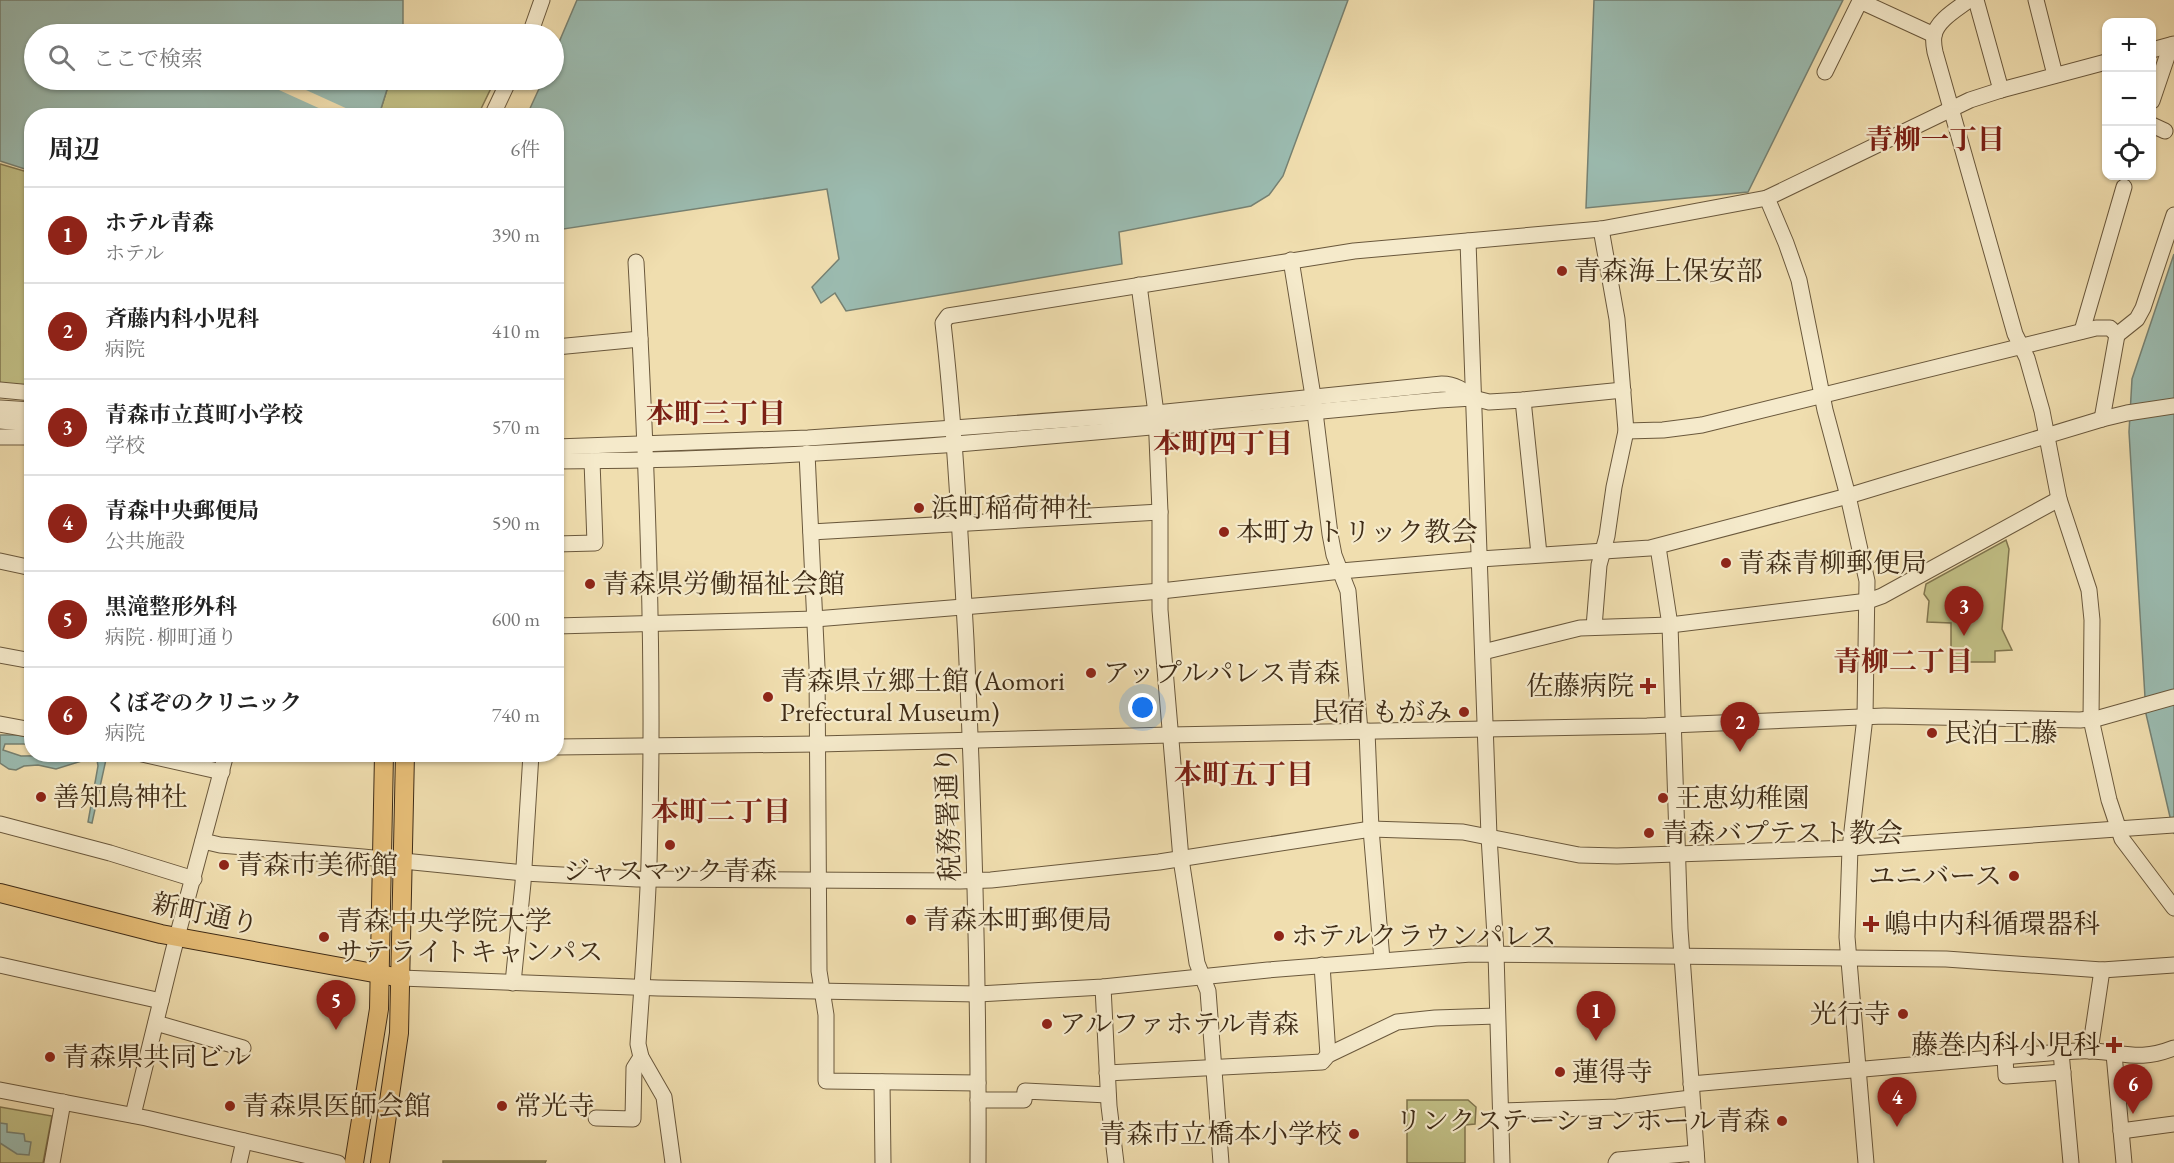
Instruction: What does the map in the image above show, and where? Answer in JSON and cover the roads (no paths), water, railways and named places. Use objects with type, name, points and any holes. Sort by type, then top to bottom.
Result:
[{"type":"main road","points":[[354,1163],[379,1009],[384,762]]},
{"type":"main road","points":[[380,1163],[399,1033],[405,762]]},
{"type":"main road","name":"新町通り","points":[[0,893],[178,938],[379,976],[401,978]]},
{"type":"street","points":[[534,24],[542,0]]},
{"type":"street","points":[[1825,72],[1860,0],[1934,35]]},
{"type":"street","points":[[1969,0],[1942,22],[1934,35],[1935,52],[2015,334],[2027,358],[2042,411],[2059,499],[2085,577],[2091,603],[2091,719],[2117,828],[2130,850],[2174,908]]},
{"type":"street","points":[[1977,0],[2001,90]]},
{"type":"street","points":[[2036,0],[2055,75]]},
{"type":"street","points":[[2156,49],[2172,44]]},
{"type":"street","points":[[2156,87],[2172,44]]},
{"type":"street","name":"税務署通り","points":[[978,1163],[978,994],[971,741],[960,524],[943,323],[948,316],[1292,260],[1405,246],[1602,229],[1767,198],[1970,100],[2102,63]]},
{"type":"street","points":[[496,108],[504,90]]},
{"type":"street","points":[[2082,331],[2124,187]]},
{"type":"street","points":[[1767,198],[1786,243],[1798,280],[1822,396],[1867,581],[1865,717],[1850,848],[1847,958],[1866,1163]]},
{"type":"street","points":[[2102,419],[2118,335],[2137,320],[2143,309],[2174,215]]},
{"type":"street","points":[[1594,627],[1599,565],[1604,550],[1626,431],[1617,319],[1602,229]]},
{"type":"street","points":[[1468,241],[1502,1163]]},
{"type":"street","points":[[1292,260],[1314,404],[1330,534],[1334,555],[1348,591],[1364,731],[1382,960]]},
{"type":"street","points":[[636,262],[645,452],[650,746],[648,880],[639,1044],[641,1057],[664,1097],[673,1163]]},
{"type":"street","points":[[1139,285],[1156,420],[1160,512],[1160,610],[1181,859],[1197,963],[1208,991],[1221,1163]]},
{"type":"street","points":[[1626,431],[1664,430],[1702,425],[2082,331],[2103,327],[2110,328],[2118,335]]},
{"type":"street","points":[[564,346],[640,339]]},
{"type":"street","points":[[564,447],[645,452],[807,453],[954,436],[1156,420],[1314,404],[1451,384],[1473,398],[1489,402],[1623,390]]},
{"type":"street","points":[[0,390],[24,392]]},
{"type":"street","points":[[1522,400],[1539,554]]},
{"type":"street","points":[[564,626],[815,619],[1161,591],[1341,571],[1480,559],[1658,547],[1848,496],[2127,412],[2174,406]]},
{"type":"street","points":[[0,408],[24,410]]},
{"type":"street","points":[[0,421],[24,423]]},
{"type":"street","points":[[564,461],[592,461],[645,452],[808,438],[954,436]]},
{"type":"street","points":[[0,437],[24,437]]},
{"type":"street","points":[[807,453],[818,744],[819,971],[826,1015],[826,1081],[978,1083]]},
{"type":"street","points":[[564,544],[595,543],[592,461]]},
{"type":"street","points":[[1483,652],[1566,631],[1594,627],[1670,625],[1868,602],[2059,499]]},
{"type":"street","points":[[811,532],[1160,512]]},
{"type":"street","points":[[1616,1163],[1618,1160],[1696,1158],[1682,955],[1670,625],[1658,547]]},
{"type":"street","points":[[0,561],[24,566]]},
{"type":"street","points":[[0,655],[24,660]]},
{"type":"street","points":[[564,747],[971,741],[1672,725],[1865,717],[2091,719],[2174,697]]},
{"type":"street","points":[[0,724],[24,728]]},
{"type":"street","points":[[178,762],[222,772]]},
{"type":"street","points":[[133,1115],[224,762]]},
{"type":"street","points":[[513,983],[524,873],[531,762]]},
{"type":"street","points":[[0,824],[110,853],[194,879]]},
{"type":"street","points":[[204,841],[220,845],[524,873],[648,880],[975,881],[1181,859],[1371,829],[1463,832],[1579,855],[1617,856],[1850,848],[2171,825]]},
{"type":"street","points":[[401,978],[642,988],[978,994],[1103,987],[1322,965],[1496,953],[1955,959],[2102,970],[2174,965]]},
{"type":"street","points":[[0,965],[161,1001]]},
{"type":"street","points":[[1322,965],[1328,1055]]},
{"type":"street","points":[[2090,1051],[2102,970]]},
{"type":"street","points":[[1103,987],[1108,1095],[1116,1163]]},
{"type":"street","points":[[1107,1073],[1322,1062],[1328,1055],[1397,1022],[1497,1016]]},
{"type":"street","points":[[156,1023],[243,1048]]},
{"type":"street","points":[[1501,1111],[1617,1107],[1691,1091],[1857,1069],[2061,1052],[2090,1051],[2154,1055],[2174,1048]]},
{"type":"street","points":[[2061,1052],[2071,1163]]},
{"type":"street","points":[[2114,1054],[2124,1163]]},
{"type":"street","points":[[596,1118],[633,1119],[634,1068],[641,1057]]},
{"type":"street","points":[[2005,1058],[2006,1076],[2063,1072]]},
{"type":"street","points":[[882,1082],[883,1163]]},
{"type":"street","points":[[0,1090],[133,1115],[244,1141],[283,1156],[338,1163]]},
{"type":"street","points":[[978,1100],[1024,1100],[1025,1091],[1108,1095]]},
{"type":"street","points":[[52,1163],[63,1102]]},
{"type":"street","points":[[2121,1131],[2174,1124]]},
{"type":"street","points":[[239,1163],[244,1141]]},
{"type":"water","points":[[0,0],[403,0],[403,24],[24,24],[24,90],[387,90],[381,108],[24,108],[24,169],[0,161]]},
{"type":"water","points":[[577,0],[1348,0],[1283,176],[1269,195],[1251,206],[1119,232],[1122,264],[846,311],[835,293],[821,303],[812,287],[839,259],[827,189],[564,229],[564,108],[530,108],[538,90],[564,90],[564,31]]},
{"type":"water","points":[[1594,0],[1843,0],[1748,192],[1586,208]]},
{"type":"water","points":[[2174,254],[2174,834],[2146,714],[2129,432],[2132,379]]},
{"type":"water","points":[[0,735],[24,736],[24,744],[5,744],[3,750],[24,756],[24,762],[78,762],[56,769],[38,765],[24,766],[16,770],[9,769],[0,763]]},
{"type":"water","points":[[97,762],[105,762],[92,823],[88,822]]},
{"type":"water","points":[[0,1123],[7,1124],[7,1132],[24,1134],[25,1141],[31,1142],[29,1155],[17,1154],[0,1143]]},
{"type":"place","name":"青森海上保安部","points":[[1562,271]]},
{"type":"place","name":"浜町稲荷神社","points":[[919,508]]},
{"type":"place","name":"本町カトリック教会","points":[[1224,532]]},
{"type":"place","name":"青森青柳郵便局","points":[[1726,563]]},
{"type":"place","name":"青森県労働福祉会館","points":[[590,584]]},
{"type":"place","name":"青森市立莨町小学校","points":[[1964,636]]},
{"type":"place","name":"アップルパレス青森","points":[[1091,673]]},
{"type":"place","name":"佐藤病院","points":[[1648,686]]},
{"type":"place","name":"青森県立郷土館 (Aomori Prefectural Museum)","points":[[768,697]]},
{"type":"place","name":"民宿 もがみ","points":[[1464,712]]},
{"type":"place","name":"民泊 工藤","points":[[1932,733]]},
{"type":"place","name":"斉藤内科小児科","points":[[1740,752]]},
{"type":"place","name":"善知鳥神社","points":[[41,797]]},
{"type":"place","name":"王恵幼稚園","points":[[1663,798]]},
{"type":"place","name":"青森バプテスト教会","points":[[1649,833]]},
{"type":"place","name":"ジャスマック青森","points":[[670,845]]},
{"type":"place","name":"青森市美術館","points":[[224,865]]},
{"type":"place","name":"ユニバース","points":[[2014,876]]},
{"type":"place","name":"青森本町郵便局","points":[[911,920]]},
{"type":"place","name":"嶋中内科循環器科","points":[[1871,924]]},
{"type":"place","name":"ホテルクラウンパレス","points":[[1279,936]]},
{"type":"place","name":"青森中央学院大学 サテライトキャンパス","points":[[324,937]]},
{"type":"place","name":"光行寺","points":[[1903,1014]]},
{"type":"place","name":"アルファホテル青森","points":[[1047,1024]]},
{"type":"place","name":"黒滝整形外科","points":[[336,1030]]},
{"type":"place","name":"ホテル青森","points":[[1596,1041]]},
{"type":"place","name":"藤巻内科小児科","points":[[2114,1045]]},
{"type":"place","name":"青森県共同ビル","points":[[50,1057]]},
{"type":"place","name":"蓮得寺","points":[[1560,1072]]},
{"type":"place","name":"青森県医師会館","points":[[230,1106]]},
{"type":"place","name":"常光寺","points":[[502,1106]]},
{"type":"place","name":"くぼぞのクリニック","points":[[2133,1114]]},
{"type":"place","name":"リンクステーションホール青森","points":[[1782,1121]]},
{"type":"place","name":"青森中央郵便局","points":[[1897,1127]]},
{"type":"place","name":"青森市立橋本小学校","points":[[1354,1134]]},
{"type":"district","name":"青柳一丁目","points":[[1935,139]]},
{"type":"district","name":"本町三丁目","points":[[716,413]]},
{"type":"district","name":"本町四丁目","points":[[1223,443]]},
{"type":"district","name":"青柳二丁目","points":[[1903,661]]},
{"type":"district","name":"本町五丁目","points":[[1244,774]]},
{"type":"district","name":"本町二丁目","points":[[721,811]]}]
